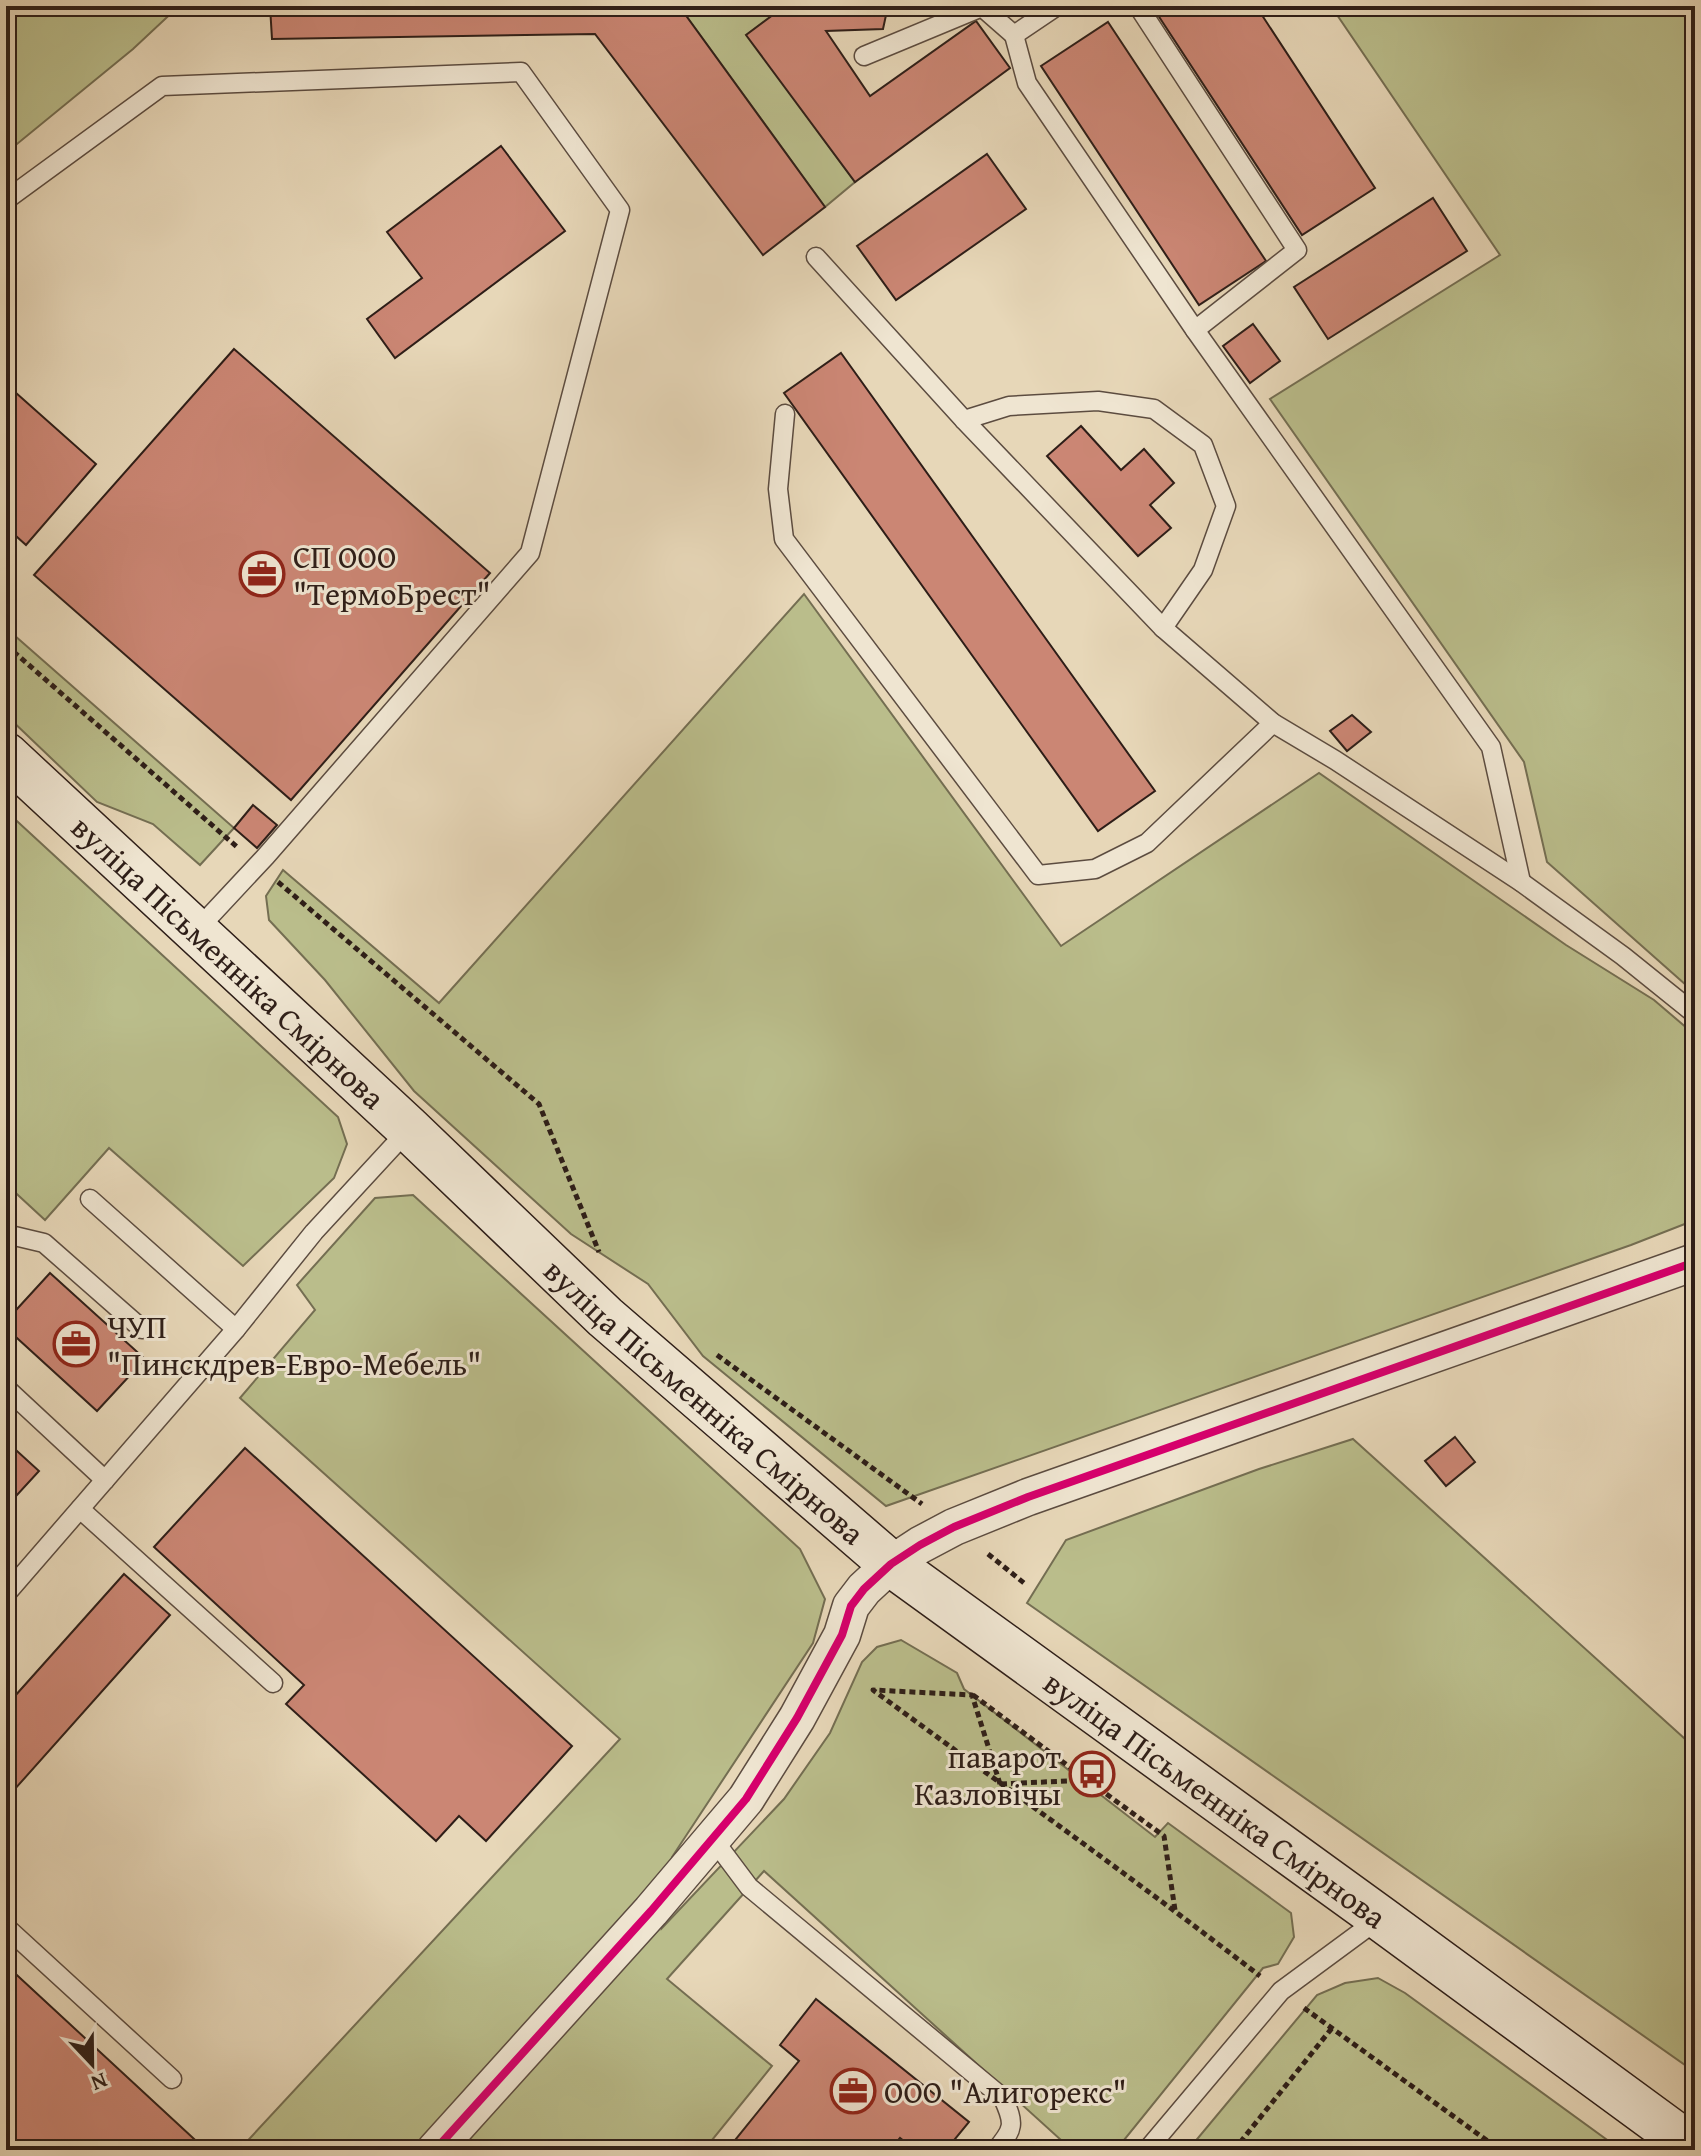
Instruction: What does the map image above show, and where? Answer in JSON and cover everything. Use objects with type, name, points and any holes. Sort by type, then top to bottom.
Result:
[{"type":"main road","name":"вуліца Пісьменніка Смірнова","points":[[6,755],[409,1129],[605,1317],[891,1564],[1695,2149]]},
{"type":"street","points":[[435,2150],[651,1911],[746,1799],[797,1718],[842,1635],[851,1606],[891,1564],[954,1527],[1028,1497],[1695,1262]]},
{"type":"lane","points":[[1014,35],[1057,6]]},
{"type":"lane","points":[[1138,6],[1297,250],[1195,330]]},
{"type":"lane","points":[[864,56],[982,7],[1014,35],[1027,83],[1195,330],[1491,747],[1521,882]]},
{"type":"lane","points":[[6,200],[162,86],[521,72],[620,210],[530,553],[196,931]]},
{"type":"lane","points":[[816,257],[964,420],[1163,628],[1273,723],[1521,882],[1623,956],[1695,1014]]},
{"type":"lane","points":[[964,420],[1009,406],[1098,401],[1154,409],[1203,445],[1226,506],[1203,570],[1163,628]]},
{"type":"lane","points":[[785,414],[778,489],[784,539],[1038,875],[1095,869],[1147,843],[1273,723]]},
{"type":"lane","points":[[6,1594],[236,1329],[314,1232],[409,1129]]},
{"type":"lane","points":[[90,1199],[236,1329]]},
{"type":"lane","points":[[6,1234],[44,1243],[142,1329]]},
{"type":"lane","points":[[6,1388],[105,1480]]},
{"type":"lane","points":[[80,1509],[273,1683]]},
{"type":"lane","points":[[713,1839],[749,1887],[1003,2098],[1013,2118],[1009,2134],[996,2150]]},
{"type":"lane","points":[[1147,2150],[1281,1991],[1380,1918]]},
{"type":"lane","points":[[6,1927],[172,2079]]},
{"type":"path","points":[[6,645],[257,865],[539,1104],[603,1263]]},
{"type":"path","points":[[710,1350],[954,1527],[1024,1583]]},
{"type":"path","points":[[1175,1910],[1164,1836],[972,1695],[873,1690],[1500,2150]]},
{"type":"path","points":[[972,1695],[1000,1784]]},
{"type":"path","points":[[1000,1784],[1087,1780]]},
{"type":"path","points":[[1234,2150],[1332,2028]]},
{"type":"green space","points":[[6,6],[179,6],[133,49],[6,153]]},
{"type":"green space","points":[[679,6],[785,6],[747,35],[855,182],[825,207]]},
{"type":"green space","points":[[1331,6],[1695,6],[1695,993],[1547,862],[1524,762],[1270,399],[1500,255]]},
{"type":"green space","points":[[804,594],[1061,946],[1319,773],[1566,945],[1654,1000],[1695,1035],[1695,1220],[886,1506],[703,1356],[648,1284],[571,1234],[414,1091],[325,980],[269,920],[266,896],[283,870],[439,1003]]},
{"type":"green space","points":[[6,628],[234,828],[200,865],[153,824],[97,802],[6,715]]},
{"type":"green space","points":[[6,811],[338,1117],[347,1144],[334,1178],[243,1266],[109,1148],[45,1220],[6,1184]]},
{"type":"green space","points":[[413,1195],[800,1549],[825,1599],[813,1643],[672,1857],[662,1928],[784,1799],[830,1733],[862,1662],[877,1647],[901,1640],[957,1673],[964,1689],[1155,1837],[1168,1823],[1291,1913],[1294,1937],[1278,1964],[1263,1968],[1116,2150],[1072,2150],[764,1871],[667,1979],[772,2066],[704,2150],[239,2150],[620,1739],[240,1398],[315,1310],[297,1285],[375,1198]]},
{"type":"green space","points":[[1353,1439],[1695,1748],[1695,2072],[1027,1603],[1066,1540],[1259,1469]]},
{"type":"green space","points":[[1378,1978],[1405,1993],[1621,2150],[1188,2150],[1317,1995],[1345,1983]]},
{"type":"building","points":[[270,6],[679,6],[825,207],[763,255],[595,34],[272,39]]},
{"type":"building","points":[[785,6],[888,6],[883,29],[826,31],[870,96],[976,21],[1010,68],[855,182],[746,35]]},
{"type":"building","points":[[1152,6],[1256,6],[1375,188],[1302,235]]},
{"type":"building","points":[[1108,22],[1266,261],[1199,305],[1041,66]]},
{"type":"building","points":[[501,146],[565,231],[395,358],[367,319],[422,278],[387,232]]},
{"type":"building","points":[[987,154],[1026,209],[896,300],[857,246]]},
{"type":"building","points":[[1433,198],[1467,251],[1328,339],[1294,287]]},
{"type":"building","points":[[1253,324],[1280,361],[1250,383],[1223,346]]},
{"type":"building","name":"СП ООО \"ТермоБрест\"","points":[[234,349],[490,573],[291,800],[34,575]]},
{"type":"building","points":[[841,353],[1155,791],[1098,831],[784,393]]},
{"type":"building","points":[[6,384],[96,464],[26,545],[6,527]]},
{"type":"building","points":[[1081,426],[1121,470],[1144,449],[1174,483],[1150,505],[1171,528],[1138,556],[1047,456]]},
{"type":"building","points":[[1352,715],[1371,732],[1347,751],[1330,731]]},
{"type":"building","points":[[253,805],[277,825],[257,848],[234,828]]},
{"type":"building","name":"ЧУП \"Пинскдрев-Евро-Мебель\"","points":[[50,1273],[145,1359],[97,1411],[6,1328],[6,1321]]},
{"type":"building","points":[[1455,1437],[1475,1462],[1446,1486],[1425,1461]]},
{"type":"building","points":[[6,1441],[39,1471],[6,1507]]},
{"type":"building","points":[[245,1448],[572,1746],[486,1841],[459,1816],[436,1841],[286,1704],[304,1685],[154,1547]]},
{"type":"building","points":[[124,1574],[170,1615],[6,1799],[6,1706]]},
{"type":"building","points":[[6,1965],[206,2150],[15,2150],[6,2142]]},
{"type":"building","name":"ООО \"Алигорекс\"","points":[[816,1999],[969,2122],[946,2150],[915,2150],[900,2138],[890,2150],[727,2150],[799,2061],[780,2045]]},
{"type":"cycle path","points":[[435,2150],[651,1911],[746,1799],[797,1718],[842,1635],[851,1606],[891,1564],[954,1527],[1028,1497],[1695,1262]]},
{"type":"place","name":"СП ООО \"ТермоБрест\"","points":[[262,574]]},
{"type":"place","name":"ЧУП \"Пинскдрев-Евро-Мебель\"","points":[[76,1344]]},
{"type":"place","name":"паварот Казловічы","points":[[1092,1774]]},
{"type":"place","name":"ООО \"Алигорекс\"","points":[[853,2091]]}]
